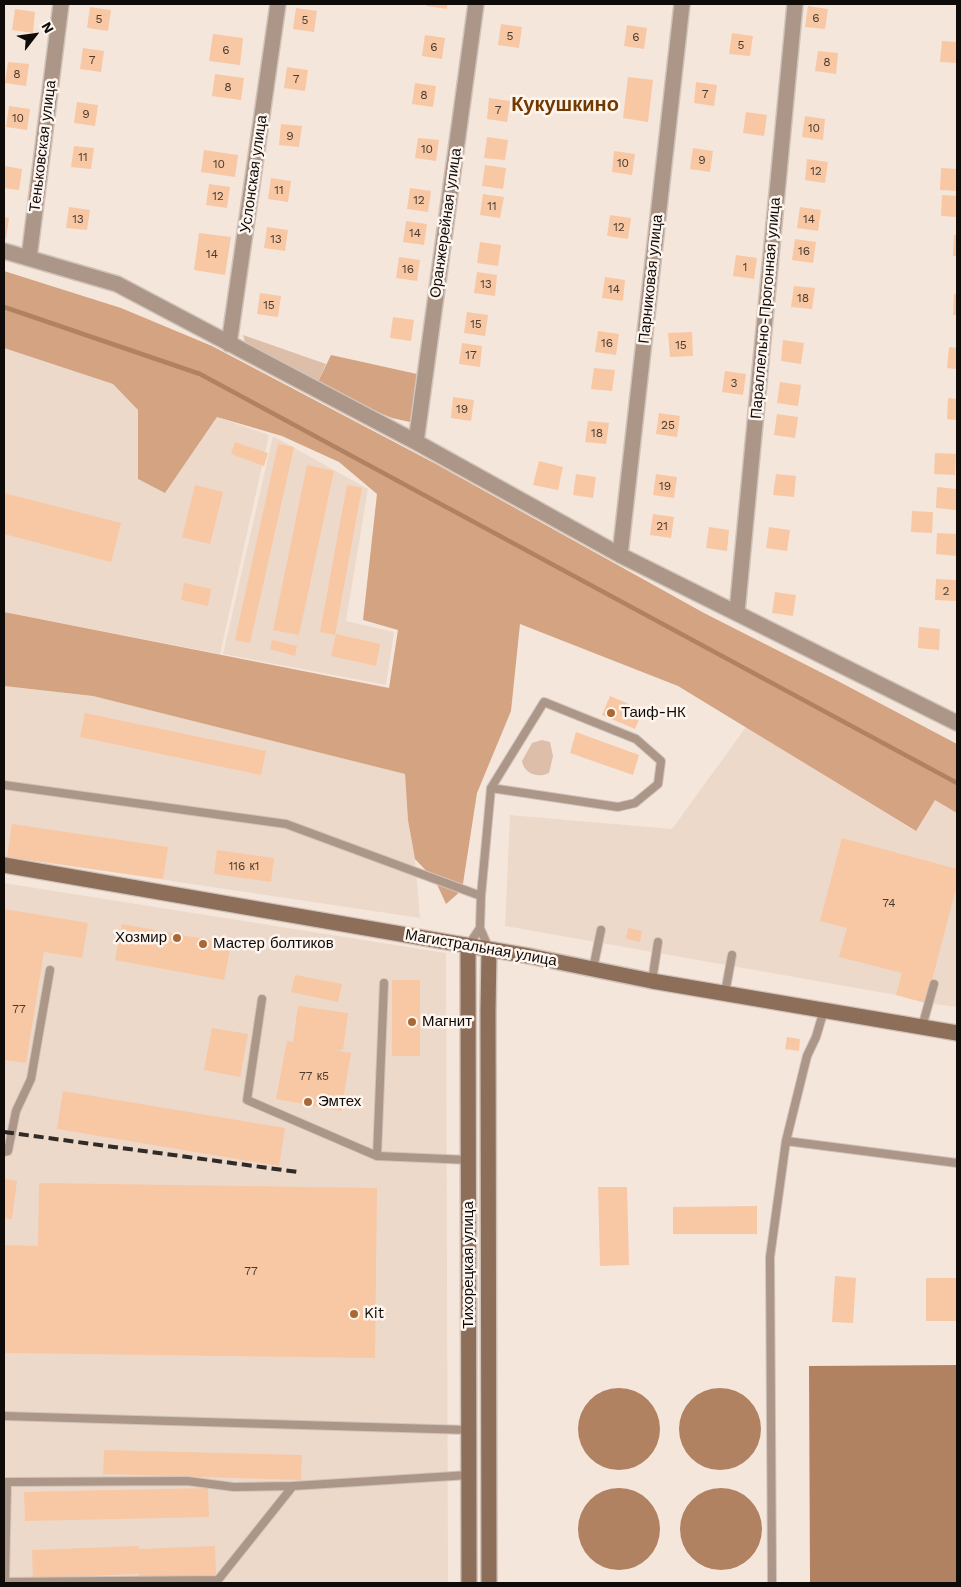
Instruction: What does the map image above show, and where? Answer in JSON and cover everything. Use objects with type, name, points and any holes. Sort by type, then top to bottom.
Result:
[{"type":"main road","name":"Магистральная улица","points":[[4,865],[468,946],[652,981],[957,1033]]},
{"type":"main road","name":"Тихорецкая улица","points":[[468,946],[469,1583]]},
{"type":"main road","name":"Тихорецкая улица","points":[[488,1583],[489,950]]},
{"type":"street","name":"Теньковская улица","points":[[29,258],[61,4]]},
{"type":"street","name":"Услонская улица","points":[[229,344],[278,4]]},
{"type":"street","name":"Оранжерейная улица","points":[[416,442],[476,4]]},
{"type":"street","name":"Парниковая улица","points":[[620,555],[682,4]]},
{"type":"street","name":"Параллельно-Прогонная улица","points":[[737,612],[795,4]]},
{"type":"street","points":[[4,251],[117,284],[416,442],[620,555],[957,724]]},
{"type":"lane","points":[[489,950],[480,928],[481,896],[491,788],[544,702],[636,740],[661,761],[658,784],[635,803],[618,806],[491,788]]},
{"type":"lane","points":[[4,785],[286,824],[481,896]]},
{"type":"lane","points":[[468,946],[480,928]]},
{"type":"lane","points":[[593,969],[601,930]]},
{"type":"lane","points":[[652,981],[658,942]]},
{"type":"lane","points":[[724,993],[732,955]]},
{"type":"lane","points":[[4,1152],[8,1151],[16,1111],[31,1079],[50,970]]},
{"type":"lane","points":[[377,1156],[384,984]]},
{"type":"lane","points":[[922,1027],[934,984]]},
{"type":"lane","points":[[262,999],[247,1100],[377,1156],[469,1160]]},
{"type":"lane","points":[[772,1583],[770,1257],[786,1141],[807,1056],[816,1037],[824,1010]]},
{"type":"lane","points":[[786,1141],[957,1163]]},
{"type":"lane","points":[[4,1416],[468,1430]]},
{"type":"lane","points":[[293,1486],[218,1580],[6,1582],[7,1482],[187,1481],[234,1487],[293,1486],[469,1475]]},
{"type":"shaded area","points":[[4,271],[121,308],[212,346],[436,464],[704,613],[957,744],[957,813],[935,800],[916,831],[678,686],[520,624],[511,711],[477,793],[462,890],[446,904],[435,880],[415,859],[408,820],[405,774],[93,696],[4,686],[4,612],[389,688],[398,630],[363,620],[377,494],[339,462],[282,436],[217,417],[165,493],[138,479],[138,410],[113,384],[4,348]]},
{"type":"shaded area","points":[[243,335],[326,364],[316,386],[254,352],[245,342]]},
{"type":"shaded area","points":[[4,348],[113,384],[138,410],[138,479],[165,493],[217,417],[269,435],[220,654],[4,612]]},
{"type":"shaded area","points":[[331,355],[417,374],[410,422],[392,418],[316,386]]},
{"type":"shaded area","points":[[273,436],[368,489],[346,621],[394,632],[386,685],[223,654]]},
{"type":"shaded area","points":[[4,686],[93,696],[405,774],[408,820],[415,859],[420,918],[4,856]]},
{"type":"shaded area","points":[[746,727],[915,831],[935,799],[957,813],[957,1007],[926,1003],[896,995],[505,926],[510,815],[672,829]]},
{"type":"shaded area","points":[[542,740],[550,742],[553,756],[549,773],[536,775],[525,769],[522,761],[532,743]]},
{"type":"shaded area","points":[[4,883],[446,953],[448,1583],[4,1583]]},
{"type":"shaded area","points":[[957,1365],[957,1583],[810,1583],[809,1366]]},
{"type":"shaded area","points":[[611,1388],[627,1388],[642,1395],[653,1406],[660,1421],[657,1445],[648,1458],[627,1470],[611,1470],[596,1463],[585,1452],[578,1437],[578,1421],[585,1406],[596,1395]]},
{"type":"shaded area","points":[[712,1388],[728,1388],[743,1395],[754,1406],[761,1421],[758,1445],[749,1458],[728,1470],[712,1470],[697,1463],[686,1452],[679,1437],[679,1421],[686,1406],[697,1395]]},
{"type":"shaded area","points":[[611,1488],[627,1488],[642,1495],[653,1506],[660,1521],[657,1545],[648,1558],[627,1570],[611,1570],[596,1563],[585,1552],[578,1537],[578,1521],[585,1506],[596,1495]]},
{"type":"shaded area","points":[[713,1488],[729,1488],[744,1495],[755,1506],[762,1521],[759,1545],[750,1558],[729,1570],[713,1570],[698,1563],[687,1552],[680,1537],[680,1521],[687,1506],[698,1495]]},
{"type":"building","points":[[426,4],[447,4],[447,9],[426,6]]},
{"type":"building","points":[[808,6],[828,9],[825,29],[805,27]]},
{"type":"building","points":[[90,7],[111,10],[108,31],[87,28]]},
{"type":"building","points":[[296,8],[317,11],[314,32],[293,29]]},
{"type":"building","points":[[15,9],[35,12],[33,33],[12,30]]},
{"type":"building","points":[[501,24],[522,27],[519,48],[498,45]]},
{"type":"building","points":[[627,25],[647,28],[644,49],[624,46]]},
{"type":"building","points":[[732,33],[753,36],[750,56],[729,54]]},
{"type":"building","points":[[213,34],[243,38],[240,65],[209,61]]},
{"type":"building","points":[[425,35],[445,38],[442,59],[422,56]]},
{"type":"building","points":[[942,41],[957,42],[957,63],[940,62]]},
{"type":"building","points":[[83,48],[104,51],[101,72],[80,69]]},
{"type":"building","points":[[818,51],[838,53],[836,74],[815,71]]},
{"type":"building","points":[[8,62],[29,64],[26,86],[5,83]]},
{"type":"building","points":[[287,67],[308,70],[305,91],[284,88]]},
{"type":"building","points":[[215,74],[244,78],[241,100],[212,96]]},
{"type":"building","points":[[628,77],[653,80],[648,122],[623,118]]},
{"type":"building","points":[[696,82],[717,85],[714,106],[694,103]]},
{"type":"building","points":[[415,83],[436,86],[433,107],[412,104]]},
{"type":"building","points":[[489,98],[510,101],[507,122],[487,119]]},
{"type":"building","points":[[77,102],[98,105],[95,126],[74,123]]},
{"type":"building","points":[[9,106],[30,109],[27,130],[6,127]]},
{"type":"building","points":[[746,112],[767,115],[764,136],[743,133]]},
{"type":"building","points":[[805,116],[825,119],[823,140],[802,137]]},
{"type":"building","points":[[281,124],[302,126],[299,147],[279,145]]},
{"type":"building","points":[[487,137],[508,140],[505,160],[484,158]]},
{"type":"building","points":[[418,138],[439,140],[436,161],[415,158]]},
{"type":"building","points":[[74,146],[94,148],[91,169],[71,167]]},
{"type":"building","points":[[693,148],[713,151],[710,172],[690,169]]},
{"type":"building","points":[[204,150],[238,155],[235,177],[201,172]]},
{"type":"building","points":[[614,151],[635,154],[632,175],[612,172]]},
{"type":"building","points":[[807,159],[828,162],[825,183],[805,180]]},
{"type":"building","points":[[485,165],[506,168],[503,189],[482,186]]},
{"type":"building","points":[[4,166],[22,169],[19,190],[4,188]]},
{"type":"building","points":[[941,168],[957,169],[957,191],[940,190]]},
{"type":"building","points":[[271,178],[291,181],[288,202],[268,199]]},
{"type":"building","points":[[209,184],[230,187],[227,208],[206,205]]},
{"type":"building","points":[[410,188],[431,191],[428,212],[407,209]]},
{"type":"building","points":[[483,194],[504,197],[500,218],[480,215]]},
{"type":"building","points":[[942,195],[957,196],[957,217],[941,216]]},
{"type":"building","points":[[69,207],[90,210],[87,230],[66,228]]},
{"type":"building","points":[[800,207],[821,210],[818,231],[797,228]]},
{"type":"building","points":[[610,215],[631,218],[628,239],[607,236]]},
{"type":"building","points":[[4,217],[9,218],[6,239],[4,239]]},
{"type":"building","points":[[406,221],[427,224],[424,245],[403,242]]},
{"type":"building","points":[[267,227],[288,230],[285,251],[264,248]]},
{"type":"building","points":[[199,233],[231,237],[225,275],[194,270]]},
{"type":"building","points":[[954,235],[957,235],[957,256],[953,256]]},
{"type":"building","points":[[795,239],[816,242],[813,263],[792,260]]},
{"type":"building","points":[[480,242],[501,245],[498,266],[477,263]]},
{"type":"building","points":[[736,255],[757,258],[754,279],[733,276]]},
{"type":"building","points":[[399,257],[420,260],[417,281],[396,278]]},
{"type":"building","points":[[477,272],[497,275],[495,296],[474,293]]},
{"type":"building","points":[[605,277],[625,280],[623,301],[602,298]]},
{"type":"building","points":[[794,286],[815,288],[812,309],[791,307]]},
{"type":"building","points":[[260,293],[281,296],[278,317],[257,314]]},
{"type":"building","points":[[954,294],[957,294],[957,315],[953,315]]},
{"type":"building","points":[[467,312],[488,315],[485,336],[464,333]]},
{"type":"building","points":[[393,317],[414,320],[411,341],[390,338]]},
{"type":"building","points":[[598,331],[619,334],[616,355],[595,352]]},
{"type":"building","points":[[692,332],[693,356],[670,357],[668,333]]},
{"type":"building","points":[[783,340],[804,343],[801,364],[781,361]]},
{"type":"building","points":[[462,343],[482,346],[480,367],[459,364]]},
{"type":"building","points":[[949,347],[957,348],[957,369],[947,368]]},
{"type":"building","points":[[594,368],[615,370],[612,391],[591,389]]},
{"type":"building","points":[[725,371],[746,374],[743,395],[722,392]]},
{"type":"building","points":[[780,382],[801,385],[798,406],[777,403]]},
{"type":"building","points":[[453,397],[474,400],[471,421],[451,418]]},
{"type":"building","points":[[948,398],[957,399],[957,420],[947,419]]},
{"type":"building","points":[[659,413],[680,416],[677,437],[656,434]]},
{"type":"building","points":[[777,414],[798,417],[795,438],[774,435]]},
{"type":"building","points":[[588,421],[609,423],[606,444],[585,442]]},
{"type":"building","points":[[235,442],[268,453],[264,466],[231,454]]},
{"type":"building","points":[[278,444],[294,447],[250,643],[235,640]]},
{"type":"building","points":[[935,453],[956,454],[955,475],[934,474]]},
{"type":"building","points":[[539,461],[563,467],[558,490],[533,485]]},
{"type":"building","points":[[307,465],[334,471],[299,635],[273,630]]},
{"type":"building","points":[[576,474],[596,477],[593,498],[573,495]]},
{"type":"building","points":[[656,474],[677,477],[674,498],[653,495]]},
{"type":"building","points":[[776,474],[796,476],[794,497],[773,495]]},
{"type":"building","points":[[195,485],[223,492],[210,544],[182,537]]},
{"type":"building","points":[[347,485],[362,488],[335,635],[320,632]]},
{"type":"building","points":[[937,487],[957,489],[956,510],[936,508]]},
{"type":"building","points":[[4,493],[121,523],[111,562],[4,534]]},
{"type":"building","points":[[912,511],[933,512],[932,533],[911,532]]},
{"type":"building","points":[[653,514],[674,517],[671,538],[650,535]]},
{"type":"building","points":[[709,527],[729,530],[727,551],[706,548]]},
{"type":"building","points":[[769,527],[790,530],[787,551],[766,548]]},
{"type":"building","points":[[937,533],[957,534],[957,556],[936,554]]},
{"type":"building","points":[[936,579],[957,580],[956,601],[935,600]]},
{"type":"building","points":[[184,583],[211,589],[208,606],[181,600]]},
{"type":"building","points":[[775,592],[796,595],[793,616],[772,613]]},
{"type":"building","points":[[919,627],[940,629],[939,650],[918,648]]},
{"type":"building","points":[[336,634],[380,644],[376,666],[331,656]]},
{"type":"building","points":[[272,640],[297,646],[295,656],[270,649]]},
{"type":"building","points":[[610,696],[643,710],[635,729],[602,715]]},
{"type":"building","points":[[85,713],[266,751],[261,775],[80,737]]},
{"type":"building","points":[[576,732],[639,755],[633,775],[570,753]]},
{"type":"building","points":[[12,824],[168,847],[163,879],[7,857]]},
{"type":"building","points":[[842,838],[957,869],[957,885],[926,1003],[896,995],[902,973],[839,957],[847,928],[820,921]]},
{"type":"building","points":[[217,850],[274,858],[271,882],[214,874]]},
{"type":"building","points":[[4,909],[88,923],[82,958],[44,952],[26,1063],[4,1060]]},
{"type":"building","points":[[122,924],[231,944],[224,980],[115,960]]},
{"type":"building","points":[[628,928],[642,931],[640,942],[626,939]]},
{"type":"building","points":[[295,975],[342,984],[338,1002],[291,992]]},
{"type":"building","points":[[392,980],[420,980],[420,1056],[392,1056]]},
{"type":"building","points":[[298,1006],[348,1013],[343,1050],[335,1050],[351,1053],[341,1111],[276,1099],[287,1041],[293,1042]]},
{"type":"building","points":[[212,1028],[248,1034],[240,1077],[204,1070]]},
{"type":"building","points":[[787,1037],[800,1039],[799,1051],[785,1049]]},
{"type":"building","points":[[63,1091],[285,1128],[279,1166],[57,1129]]},
{"type":"building","points":[[4,1179],[17,1181],[12,1219],[4,1218]]},
{"type":"building","points":[[39,1183],[377,1188],[375,1358],[4,1353],[4,1245],[38,1246]]},
{"type":"building","points":[[598,1187],[627,1187],[629,1265],[600,1266]]},
{"type":"building","points":[[757,1206],[757,1234],[673,1234],[673,1207]]},
{"type":"building","points":[[835,1276],[856,1278],[853,1323],[832,1322]]},
{"type":"building","points":[[926,1278],[957,1278],[957,1321],[926,1321]]},
{"type":"building","points":[[104,1450],[302,1455],[301,1480],[103,1474]]},
{"type":"building","points":[[208,1488],[209,1517],[25,1521],[24,1492]]},
{"type":"building","points":[[138,1546],[139,1549],[215,1546],[216,1575],[140,1578],[139,1574],[33,1578],[32,1550]]},
{"type":"waterway","points":[[4,307],[200,374],[957,783]]},
{"type":"railway","points":[[4,1132],[298,1172]]},
{"type":"place","name":"Таиф-НК","points":[[611,713]]},
{"type":"place","name":"Хозмир","points":[[177,938]]},
{"type":"place","name":"Мастер болтиков","points":[[203,944]]},
{"type":"place","name":"Магнит","points":[[412,1022]]},
{"type":"place","name":"Эмтех","points":[[308,1102]]},
{"type":"place","name":"Kit","points":[[354,1314]]},
{"type":"district","name":"Кукушкино","points":[[565,105]]}]
